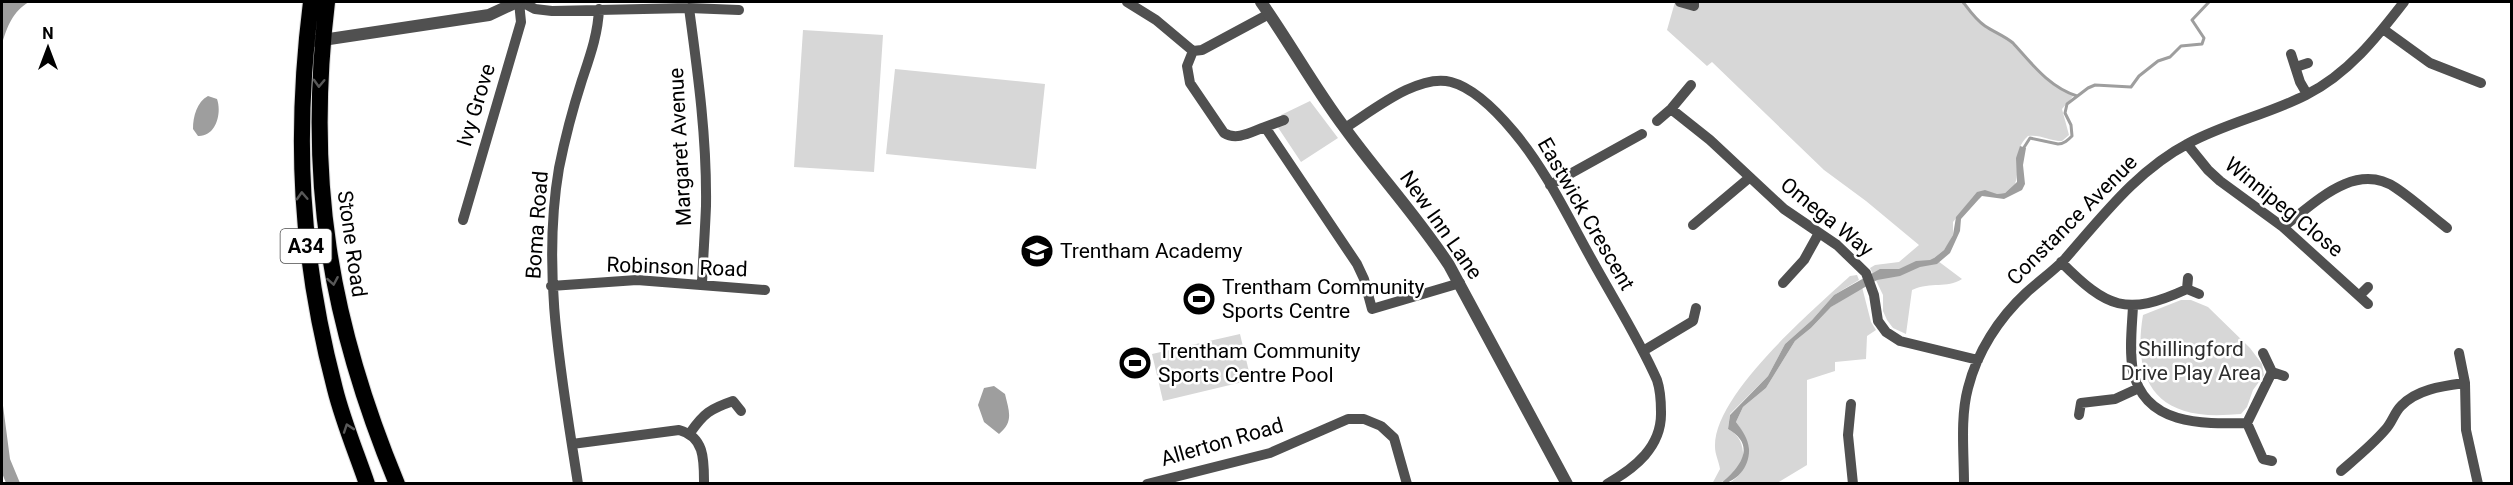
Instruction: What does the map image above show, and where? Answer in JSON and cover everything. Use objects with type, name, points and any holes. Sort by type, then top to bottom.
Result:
[{"type":"highway","name":"Stone Road","points":[[312,2],[318,140],[328,256],[337,304],[351,355],[397,483]]},
{"type":"highway","name":"Stone Road","points":[[327,2],[314,41],[300,140],[305,242],[314,296],[336,392],[367,483]]},
{"type":"street","points":[[314,41],[489,15],[519,2],[535,9],[552,11],[689,8],[739,10]]},
{"type":"street","name":"Ivy Grove","points":[[463,220],[521,21],[519,2]]},
{"type":"street","points":[[1127,2],[1156,20],[1193,51],[1202,50],[1269,14]]},
{"type":"street","name":"New Inn Lane","points":[[1261,2],[1301,66],[1345,128],[1428,233],[1460,283],[1567,483]]},
{"type":"street","points":[[1680,2],[1694,6],[1694,2]]},
{"type":"street","name":"Constance Avenue","points":[[1964,483],[1964,417],[1967,389],[1978,360],[2006,314],[2061,262],[2132,184],[2155,165],[2187,144],[2218,128],[2307,94],[2336,75],[2361,54],[2404,2]]},
{"type":"street","name":"Margaret Avenue","points":[[689,8],[701,96],[703,138],[706,204],[702,284]]},
{"type":"street","name":"Boma Road","points":[[578,483],[551,286],[551,245],[560,167],[568,130],[598,29],[599,9]]},
{"type":"street","points":[[2383,29],[2430,63],[2473,85]]},
{"type":"street","points":[[1193,51],[1187,66],[1190,83],[1224,133],[1231,137],[1239,136],[1284,120]]},
{"type":"street","points":[[2291,54],[2307,94]]},
{"type":"street","points":[[2296,67],[2308,63]]},
{"type":"street","name":"Eastwick Crescent","points":[[1345,128],[1405,91],[1423,83],[1451,82],[1491,107],[1516,134],[1550,185],[1658,383],[1661,414],[1657,438],[1645,458],[1607,483]]},
{"type":"street","points":[[1657,121],[1692,85]]},
{"type":"street","name":"Omega Way","points":[[1671,109],[1710,140],[1784,209],[1837,245],[1866,273],[1872,287],[1878,321],[1886,332],[1900,341],[1978,360]]},
{"type":"street","points":[[1265,127],[1357,264],[1364,279],[1366,311],[1460,283]]},
{"type":"street","points":[[1550,185],[1642,134]]},
{"type":"street","name":"Winnipeg Close","points":[[2187,144],[2220,181],[2283,227],[2368,304]]},
{"type":"street","points":[[1693,225],[1707,219],[1749,178]]},
{"type":"street","points":[[2283,227],[2330,192],[2348,182],[2367,178],[2395,187],[2444,225],[2433,231]]},
{"type":"street","points":[[1783,283],[1787,270],[1804,260],[1819,233]]},
{"type":"street","points":[[2061,262],[2087,288],[2103,299],[2133,306],[2160,301],[2188,283],[2199,294]]},
{"type":"street","name":"Robinson Road","points":[[551,286],[637,280],[765,290]]},
{"type":"street","points":[[2360,296],[2368,287]]},
{"type":"street","points":[[2133,306],[2131,353],[2133,372],[2139,388],[2161,411],[2182,420],[2199,423],[2247,423]]},
{"type":"street","points":[[1642,351],[1699,322],[1696,308]]},
{"type":"street","points":[[2459,352],[2465,383],[2466,430],[2478,483]]},
{"type":"street","points":[[2264,353],[2272,372],[2284,376]]},
{"type":"street","points":[[2247,423],[2272,372]]},
{"type":"street","points":[[2342,471],[2385,430],[2399,408],[2409,399],[2446,385],[2465,383]]},
{"type":"street","points":[[2079,415],[2077,400],[2115,399],[2139,388]]},
{"type":"street","points":[[690,433],[709,410],[734,396],[741,411]]},
{"type":"street","points":[[1852,483],[1848,459],[1854,411]]},
{"type":"street","name":"Allerton Road","points":[[1147,483],[1270,453],[1348,419],[1365,419],[1381,426],[1395,438],[1407,483]]},
{"type":"street","points":[[2247,423],[2267,460],[2256,468]]},
{"type":"street","points":[[572,444],[679,430],[690,433],[700,445],[704,457],[704,483]]},
{"type":"green space","points":[[1675,2],[1963,2],[1979,21],[2010,41],[2048,80],[2074,95],[2062,109],[2069,135],[2062,141],[2028,136],[2018,153],[2015,184],[2005,193],[1973,197],[1953,222],[1953,235],[1949,243],[1934,258],[1962,279],[1950,284],[1919,287],[1912,290],[1906,334],[1893,328],[1887,320],[1883,311],[1883,295],[1870,268],[1875,265],[1899,262],[1919,245],[1824,170],[1712,62],[1707,66],[1667,30]]},
{"type":"green space","points":[[803,30],[883,35],[874,172],[794,167]]},
{"type":"green space","points":[[895,69],[1045,84],[1036,169],[886,154]]},
{"type":"green space","points":[[1310,101],[1338,138],[1301,162],[1277,126],[1286,122],[1281,115]]},
{"type":"green space","points":[[1857,275],[1859,280],[1834,295],[1812,320],[1785,344],[1768,376],[1730,414],[1728,429],[1741,442],[1743,461],[1730,477],[1712,484],[1720,469],[1715,447],[1719,426],[1730,403],[1747,379],[1790,331],[1850,276]]},
{"type":"green space","points":[[1862,287],[1871,322],[1876,330],[1867,336],[1866,359],[1835,362],[1835,371],[1807,380],[1807,465],[1777,483],[1728,484],[1742,471],[1747,455],[1745,438],[1736,422],[1743,407],[1766,388],[1795,341],[1831,307]]},
{"type":"green space","name":"Shillingford Drive Play Area","points":[[2181,300],[2191,300],[2208,307],[2250,348],[2262,364],[2264,375],[2253,390],[2247,407],[2241,414],[2204,415],[2180,410],[2155,392],[2147,380],[2141,349],[2143,315]]},
{"type":"green space","points":[[1240,334],[1251,380],[1163,401],[1152,354]]},
{"type":"shaded area","points":[[2,2],[29,2],[11,20],[2,44]]},
{"type":"shaded area","points":[[208,96],[217,99],[218,117],[209,133],[198,136],[193,129],[195,114],[198,106]]},
{"type":"shaded area","points":[[2020,146],[2026,148],[2023,165],[2025,184],[2022,190],[2004,199],[1982,196],[1961,219],[1960,231],[1950,253],[1937,264],[1920,267],[1900,276],[1877,280],[1831,307],[1795,341],[1766,388],[1743,407],[1736,422],[1747,441],[1749,455],[1747,462],[1737,477],[1720,484],[1739,464],[1744,450],[1737,436],[1728,429],[1730,415],[1768,376],[1785,344],[1812,320],[1834,295],[1880,269],[1899,269],[1916,261],[1930,260],[1944,250],[1953,235],[1956,217],[1977,192],[1985,190],[1997,194],[2005,193],[2017,182],[2016,158]]},
{"type":"shaded area","points":[[994,386],[1005,394],[1009,411],[1009,421],[999,434],[984,422],[978,405],[984,388]]},
{"type":"shaded area","points":[[2,398],[10,459],[20,483],[6,483],[2,473]]},
{"type":"waterway","points":[[1963,2],[1985,26],[2013,43],[2049,81],[2077,96]]},
{"type":"waterway","points":[[2023,149],[2030,138],[2058,144],[2069,139],[2072,136],[2071,125],[2065,113],[2067,104],[2088,88],[2095,85],[2131,87],[2139,76],[2158,61],[2170,57],[2181,46],[2202,44],[2204,38],[2192,20],[2209,2]]},
{"type":"place","name":"Trentham Academy","points":[[1037,251]]},
{"type":"place","name":"Trentham Community Sports Centre","points":[[1199,299]]},
{"type":"place","name":"Trentham Community Sports Centre Pool","points":[[1135,363]]}]
